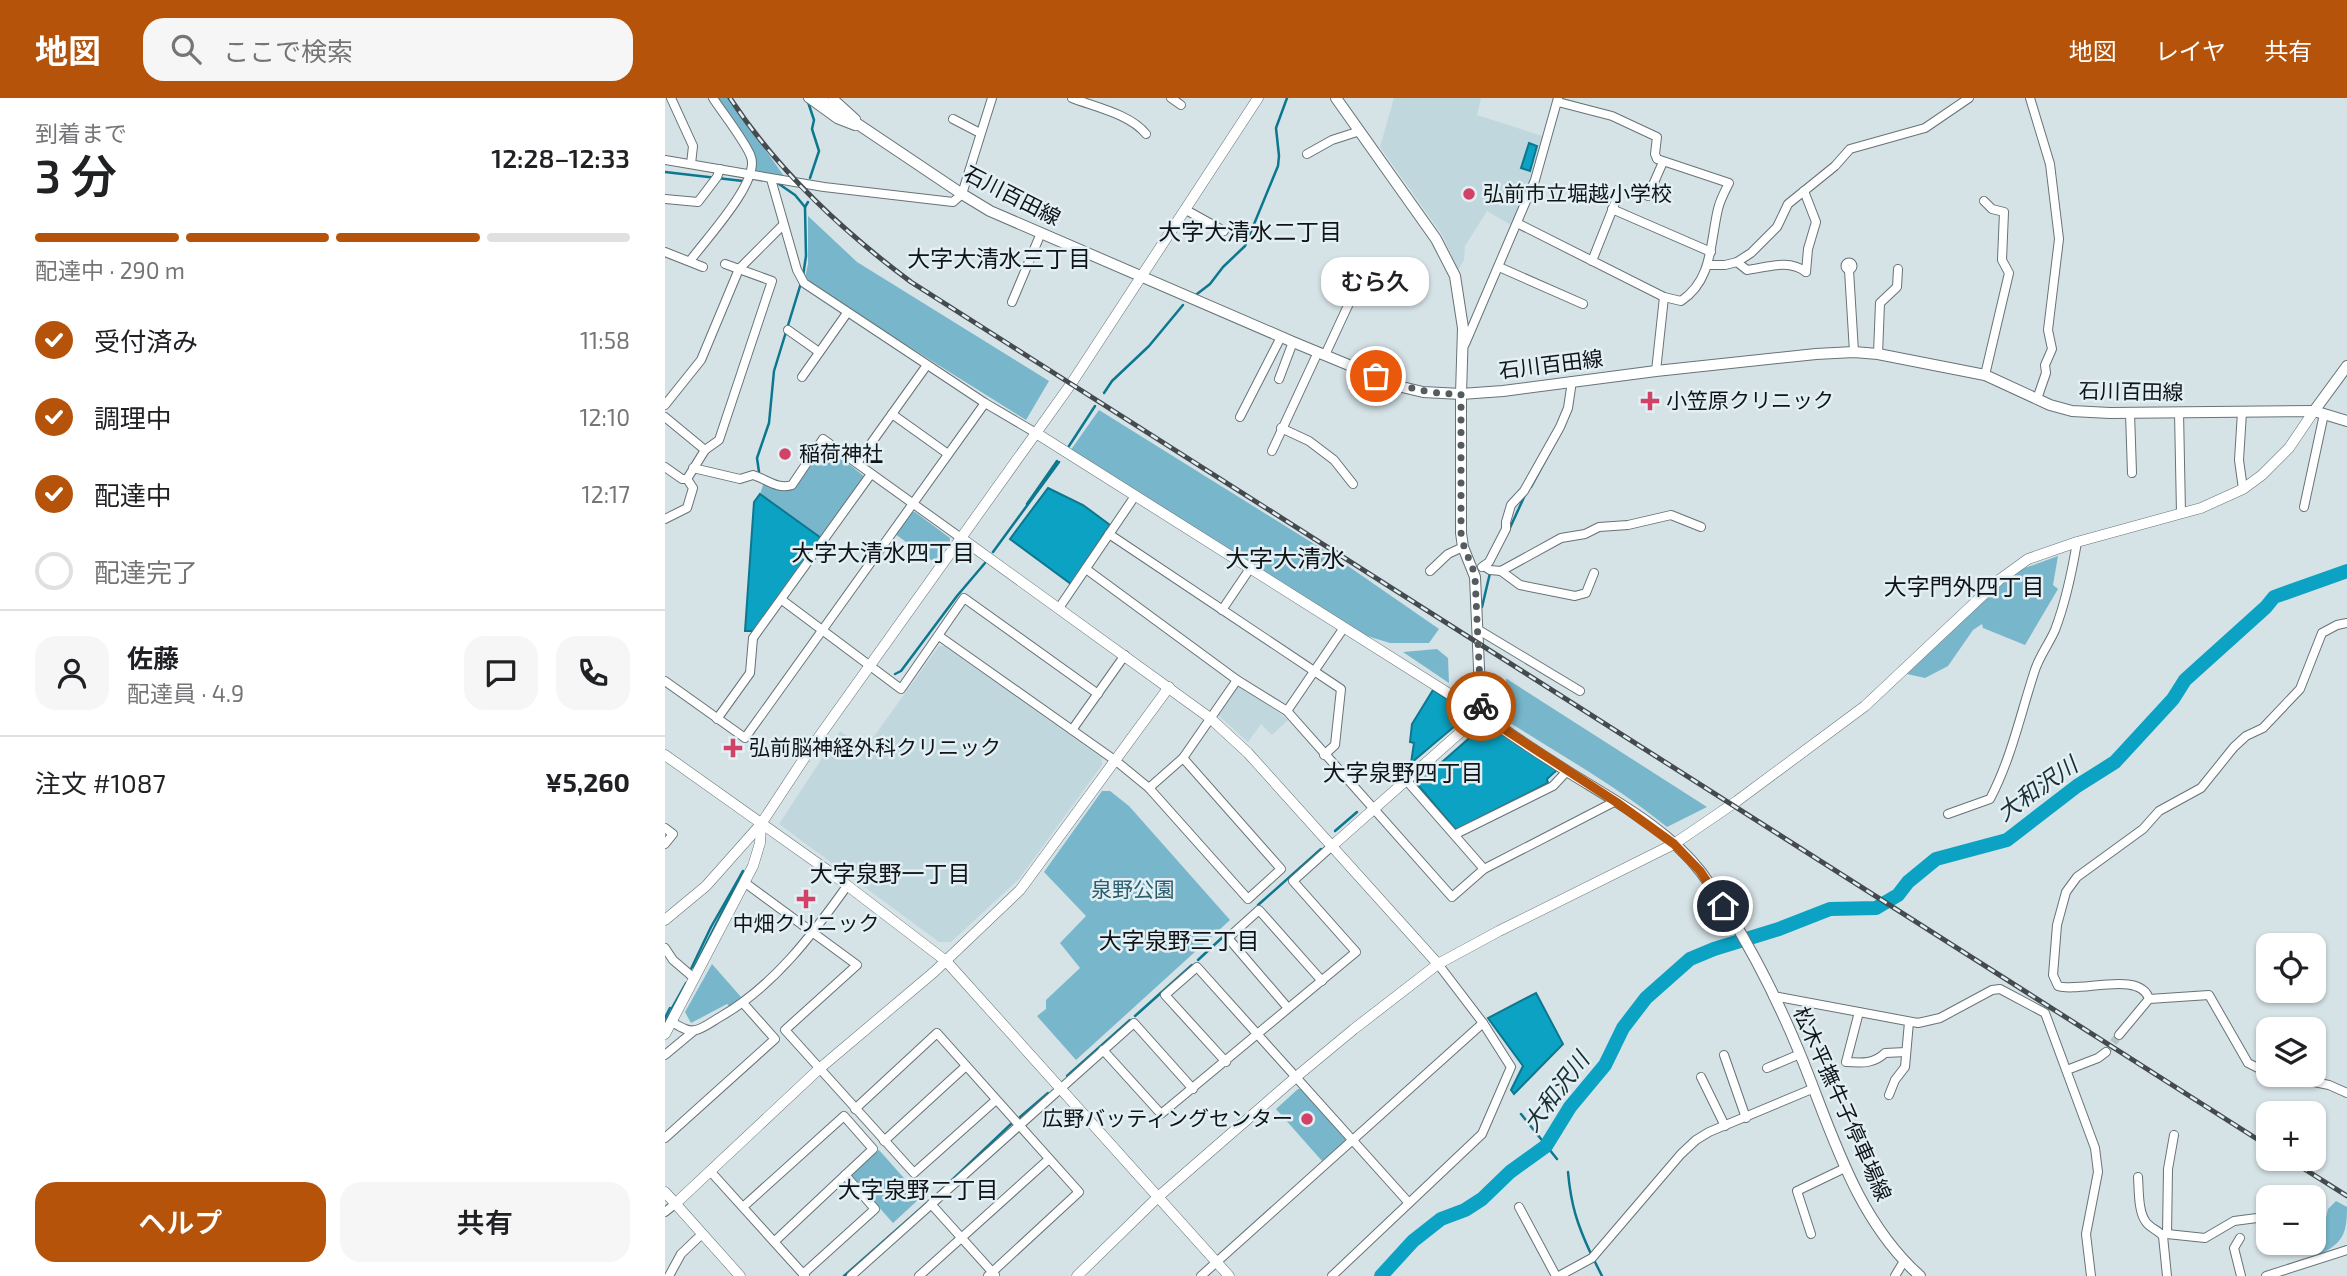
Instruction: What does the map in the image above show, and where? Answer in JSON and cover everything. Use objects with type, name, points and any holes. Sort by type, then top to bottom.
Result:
[{"type":"main road","name":"石川百田線","points":[[819,98],[991,211],[1141,278],[1402,387],[1432,393],[1461,394],[1656,371],[1854,352],[1985,374],[2037,399],[2072,411],[2319,413],[2347,421]]},
{"type":"main road","points":[[1336,98],[1436,239],[1458,290],[1464,347],[1461,394],[1462,547],[1479,567],[1477,629],[1481,714],[1616,802],[1674,844]]},
{"type":"main road","points":[[2319,413],[2347,366]]},
{"type":"main road","name":"松木平撫牛子停車場線","points":[[1674,844],[1700,871],[1729,914],[1762,975],[1800,1054],[1845,1168],[1871,1219],[1904,1261],[1920,1276]]},
{"type":"street","points":[[671,98],[694,146],[691,164]]},
{"type":"street","points":[[690,261],[736,201],[751,175],[752,158],[713,98]]},
{"type":"street","points":[[808,98],[837,119],[867,131]]},
{"type":"street","points":[[833,98],[845,106],[867,131]]},
{"type":"street","points":[[665,160],[691,164],[717,175],[751,175],[953,202],[962,194],[992,98]]},
{"type":"street","points":[[1072,98],[1126,119],[1139,126],[1146,134]]},
{"type":"street","points":[[1171,98],[1181,105]]},
{"type":"street","points":[[665,920],[706,886],[761,824],[870,664],[1036,433],[1258,98]]},
{"type":"street","points":[[1708,265],[1737,262],[1751,253],[1777,228],[1788,204],[1835,166],[1850,149],[1925,128],[1969,98]]},
{"type":"street","points":[[2030,98],[2050,164],[2059,239],[2048,330],[2052,349],[2045,365],[2046,373],[2037,399]]},
{"type":"street","points":[[1464,347],[1545,152],[1558,100],[1612,116],[1657,137],[1657,159],[1729,183],[1718,209],[1708,265],[1691,294],[1681,301],[1664,297],[1517,223]]},
{"type":"street","points":[[953,119],[980,132]]},
{"type":"street","points":[[1307,154],[1332,140],[1360,131]]},
{"type":"street","points":[[1647,196],[1663,162]]},
{"type":"street","points":[[665,199],[698,202],[717,175]]},
{"type":"street","points":[[771,178],[801,279],[847,313],[985,403],[1481,714],[1293,881],[1356,952],[1161,1114],[1103,1050]]},
{"type":"street","points":[[1737,262],[1747,270],[1789,264],[1797,265],[1807,272],[1808,249],[1816,222],[1804,191]]},
{"type":"street","points":[[1592,261],[1616,198]]},
{"type":"street","points":[[1984,201],[1992,209],[2004,212],[2002,260],[2009,274],[1985,374]]},
{"type":"street","points":[[1612,209],[1711,252]]},
{"type":"street","points":[[1186,210],[1224,230]]},
{"type":"street","points":[[665,405],[701,360],[739,269],[783,225]]},
{"type":"street","points":[[1012,302],[1041,233]]},
{"type":"street","points":[[665,252],[703,267]]},
{"type":"street","points":[[1847,252],[1854,352]]},
{"type":"street","points":[[687,479],[705,450],[719,440],[772,281],[725,264]]},
{"type":"street","points":[[1499,267],[1583,304]]},
{"type":"street","points":[[1878,354],[1880,303],[1897,287],[1898,269]]},
{"type":"street","points":[[1272,451],[1281,428],[1358,284]]},
{"type":"street","points":[[1656,371],[1664,297]]},
{"type":"street","points":[[801,377],[847,313]]},
{"type":"street","points":[[788,330],[819,352]]},
{"type":"street","points":[[1240,417],[1243,404],[1281,337]]},
{"type":"street","points":[[1279,379],[1293,342]]},
{"type":"street","points":[[857,463],[927,365]]},
{"type":"street","points":[[1572,381],[1569,408],[1560,427],[1524,491],[1511,506],[1506,529],[1479,567],[1501,571],[1520,586],[1575,596],[1586,593],[1594,573]]},
{"type":"street","points":[[665,681],[745,738],[985,403]]},
{"type":"street","points":[[2179,412],[2181,513]]},
{"type":"street","points":[[2242,412],[2239,460],[2243,489]]},
{"type":"street","points":[[2130,413],[2132,473]]},
{"type":"street","points":[[1077,1276],[1158,1198],[1296,1077],[1354,1028],[1438,964],[1674,844],[1737,802],[1855,715],[2013,568],[2028,559],[2077,542],[2217,502],[2243,489],[2262,475],[2289,448],[2319,413]]},
{"type":"street","points":[[2304,507],[2319,413]]},
{"type":"street","points":[[892,414],[948,454]]},
{"type":"street","points":[[665,417],[705,450]]},
{"type":"street","points":[[1281,428],[1309,440],[1334,460],[1353,484]]},
{"type":"street","points":[[693,468],[740,479],[753,475],[777,486],[788,487],[823,439],[1210,718],[1248,753],[1438,964],[1483,1023],[1511,1067],[1482,1134],[1332,1276]]},
{"type":"street","points":[[665,467],[682,479],[687,479]]},
{"type":"street","points":[[717,719],[750,673],[753,638],[871,474]]},
{"type":"street","points":[[665,519],[687,508],[692,488],[687,479]]},
{"type":"street","points":[[1059,608],[1135,496]]},
{"type":"street","points":[[1501,571],[1561,538],[1585,534],[1598,527],[1628,525],[1671,516],[1701,527]]},
{"type":"street","points":[[1109,534],[1341,690],[1335,745],[1324,755]]},
{"type":"street","points":[[1948,814],[1990,799],[2018,731],[2035,670],[2069,591],[2077,542]]},
{"type":"street","points":[[1430,571],[1447,554],[1462,547]]},
{"type":"street","points":[[1086,569],[1237,680],[1287,711],[1452,897],[1484,869],[1616,802]]},
{"type":"street","points":[[1222,610],[1249,570]]},
{"type":"street","points":[[782,600],[901,689],[964,598],[1098,695]]},
{"type":"street","points":[[2149,999],[2142,988],[2120,983],[2075,988],[2058,986],[2053,975],[2054,940],[2066,892],[2077,877],[2143,829],[2159,811],[2201,788],[2234,747],[2246,736],[2263,728],[2300,689],[2322,633],[2347,623]]},
{"type":"street","points":[[1287,711],[1343,629]]},
{"type":"street","points":[[1477,629],[1580,691]]},
{"type":"street","points":[[939,636],[1116,761],[1149,788],[1248,899],[1281,869],[1183,758]]},
{"type":"street","points":[[1072,730],[1125,655]]},
{"type":"street","points":[[1149,788],[1183,758],[1237,680]]},
{"type":"street","points":[[665,1212],[819,1069],[946,961],[1020,890],[1169,687]]},
{"type":"street","points":[[665,755],[848,886],[946,961],[1229,1276]]},
{"type":"street","points":[[1456,834],[1553,786],[1567,771]]},
{"type":"street","points":[[1407,781],[1484,869]]},
{"type":"street","points":[[665,1034],[753,866],[759,847],[761,824]]},
{"type":"street","points":[[665,828],[673,834],[665,844]]},
{"type":"street","points":[[744,882],[857,965],[785,1030],[914,1174],[996,1100]]},
{"type":"street","points":[[665,1055],[695,1030],[743,1003],[814,933],[848,886]]},
{"type":"street","points":[[1289,1009],[1228,938],[1259,910],[1322,981]]},
{"type":"street","points":[[665,948],[673,960],[694,978]]},
{"type":"street","points":[[665,968],[673,960]]},
{"type":"street","points":[[1226,1062],[1165,995],[1197,967],[1409,1203]]},
{"type":"street","points":[[1773,996],[1918,1023],[1940,1018],[1992,990],[2005,990],[2045,1013],[2095,1148],[2098,1172],[2086,1234],[2091,1276]]},
{"type":"street","points":[[2119,1035],[2149,999],[2209,995],[2248,1063],[2284,1082],[2309,1081],[2329,1085],[2347,1093]]},
{"type":"street","points":[[665,1138],[775,1039],[743,1003]]},
{"type":"street","points":[[1859,1012],[1846,1062],[1864,1063],[1878,1060],[1885,1053],[1906,1052]]},
{"type":"street","points":[[671,1022],[683,1029],[695,1030]]},
{"type":"street","points":[[1889,1095],[1895,1080],[1905,1067],[1909,1022]]},
{"type":"street","points":[[851,1276],[1134,1023],[1193,1089]]},
{"type":"street","points":[[1201,1276],[1483,1023]]},
{"type":"street","points":[[855,1109],[937,1033],[1079,1192],[992,1275],[931,1204]]},
{"type":"street","points":[[2067,1070],[2106,1052]]},
{"type":"street","points":[[1767,1068],[1800,1054]]},
{"type":"street","points":[[1724,1055],[1746,1118]]},
{"type":"street","points":[[884,1141],[966,1066]]},
{"type":"street","points":[[1701,1077],[1725,1126]]},
{"type":"street","points":[[1519,1206],[1557,1276],[1593,1257],[1696,1140],[1812,1089]]},
{"type":"street","points":[[743,1207],[844,1116],[873,1149],[775,1241]]},
{"type":"street","points":[[2167,1276],[2165,1235],[2168,1169],[2174,1135]]},
{"type":"street","points":[[919,1276],[1049,1159]]},
{"type":"street","points":[[1811,1234],[1804,1224],[1797,1191],[1845,1168]]},
{"type":"street","points":[[711,1172],[804,1275],[875,1209],[845,1175]]},
{"type":"street","points":[[2138,1177],[2142,1216],[2147,1223],[2165,1235],[2205,1238],[2234,1221],[2256,1218]]},
{"type":"street","points":[[665,1192],[740,1276]]},
{"type":"street","points":[[669,1276],[681,1254],[702,1234]]},
{"type":"street","points":[[2240,1238],[2234,1248],[2241,1276]]},
{"type":"street","points":[[2266,1276],[2301,1271],[2347,1250]]},
{"type":"street","points":[[1895,1276],[1904,1261]]},
{"type":"shaded area","name":"弘前市立堀越小学校","points":[[1394,98],[1481,98],[1477,115],[1545,137],[1511,225],[1487,211],[1465,246],[1464,260],[1458,270],[1443,236],[1380,147]]},
{"type":"shaded area","points":[[1529,143],[1537,146],[1530,171],[1521,168]]},
{"type":"shaded area","points":[[1048,488],[1083,505],[1110,525],[1071,584],[1010,539]]},
{"type":"shaded area","points":[[760,494],[821,538],[754,631],[745,631],[754,502]]},
{"type":"shaded area","points":[[939,646],[944,646],[1102,758],[1102,765],[1019,879],[951,942],[939,942],[779,824],[840,731],[865,749]]},
{"type":"shaded area","points":[[1238,685],[1288,720],[1272,735],[1261,724],[1248,742],[1218,713]]},
{"type":"shaded area","points":[[1433,690],[1468,715],[1411,763],[1414,743],[1410,742],[1412,724]]},
{"type":"shaded area","points":[[1488,725],[1557,770],[1547,779],[1548,783],[1455,829],[1417,784],[1483,726]]},
{"type":"shaded area","points":[[1536,993],[1563,1044],[1514,1094],[1511,1090],[1523,1066],[1488,1018]]},
{"type":"green space","points":[[716,98],[728,98],[784,176],[755,171]]},
{"type":"green space","points":[[808,216],[857,262],[1049,381],[1026,420],[825,294],[805,277],[808,264]]},
{"type":"green space","points":[[1099,410],[1335,557],[1439,629],[1429,643],[1390,643],[1351,631],[1070,451]]},
{"type":"green space","points":[[826,446],[865,477],[821,538],[760,494],[764,482],[784,490],[793,488],[821,447]]},
{"type":"green space","points":[[911,512],[915,512],[950,538],[950,542],[934,562],[895,534]]},
{"type":"green space","points":[[2058,556],[2053,585],[2058,589],[2025,645],[1983,628],[1982,624],[1973,630],[1948,666],[1925,678],[1907,674],[1995,588],[2022,569]]},
{"type":"green space","points":[[1437,649],[1448,658],[1449,683],[1403,652]]},
{"type":"green space","points":[[1506,679],[1707,807],[1667,827],[1609,785],[1509,722]]},
{"type":"green space","name":"泉野公園","points":[[1102,791],[1110,791],[1129,806],[1230,920],[1076,1060],[1037,1016],[1046,1009],[1046,1000],[1080,968],[1060,943],[1086,916],[1044,872]]},
{"type":"green space","points":[[712,964],[741,997],[729,1006],[727,1004],[691,1023],[685,1012]]},
{"type":"green space","name":"広野バッティングセンター","points":[[1301,1089],[1345,1138],[1345,1141],[1322,1161],[1276,1109]]},
{"type":"green space","points":[[879,1150],[919,1195],[919,1199],[893,1223],[851,1174]]},
{"type":"green space","points":[[2336,1201],[2347,1207],[2344,1232],[2326,1251],[2326,1218],[2328,1209]]},
{"type":"waterway","points":[[1197,294],[1210,284],[1245,246],[1278,166],[1276,128],[1287,98]]},
{"type":"waterway","points":[[808,102],[819,151],[810,178]]},
{"type":"waterway","points":[[665,172],[743,181]]},
{"type":"waterway","points":[[779,184],[795,195],[805,207]]},
{"type":"waterway","points":[[803,276],[806,256],[805,207],[808,202]]},
{"type":"waterway","points":[[759,472],[757,458],[769,423],[774,371],[801,283]]},
{"type":"waterway","points":[[1104,393],[1183,305]]},
{"type":"waterway","points":[[1069,446],[1095,406]]},
{"type":"waterway","points":[[1531,487],[1563,428]]},
{"type":"waterway","points":[[1027,504],[1057,461]]},
{"type":"waterway","points":[[993,552],[1059,462]]},
{"type":"waterway","points":[[1509,530],[1525,495]]},
{"type":"waterway","points":[[895,674],[901,671],[985,563]]},
{"type":"waterway","name":"大和沢川","points":[[1381,1276],[1413,1241],[1441,1219],[1465,1210],[1482,1199],[1510,1172],[1546,1146],[1570,1107],[1605,1065],[1623,1028],[1646,998],[1690,959],[1830,909],[1876,908],[1898,895],[1908,882],[1936,859],[2007,840],[2077,786],[2115,762],[2173,699],[2185,680],[2274,597],[2347,571]]},
{"type":"waterway","points":[[1482,607],[1490,573]]},
{"type":"waterway","points":[[1335,831],[1357,812]]},
{"type":"waterway","points":[[1258,905],[1321,849]]},
{"type":"waterway","points":[[694,968],[743,871]]},
{"type":"waterway","points":[[691,969],[743,871]]},
{"type":"waterway","points":[[1198,960],[1226,934]]},
{"type":"waterway","points":[[1135,1016],[1192,965]]},
{"type":"waterway","points":[[672,1008],[686,983]]},
{"type":"waterway","points":[[665,1018],[670,1008]]},
{"type":"waterway","points":[[665,1023],[673,1008]]},
{"type":"waterway","points":[[1067,1076],[1130,1020]]},
{"type":"waterway","points":[[1020,1117],[1048,1093]]},
{"type":"waterway","points":[[1521,1114],[1557,1159]]},
{"type":"waterway","points":[[932,1199],[1011,1124]]},
{"type":"waterway","points":[[1568,1172],[1575,1214],[1591,1254]]},
{"type":"waterway","points":[[844,1276],[927,1203]]},
{"type":"waterway","points":[[1594,1260],[1602,1276]]},
{"type":"tunnel","points":[[2106,1052],[2119,1035]]},
{"type":"railway","points":[[730,98],[769,150],[812,198],[860,242],[911,282],[2256,1138]]},
{"type":"railway","points":[[2308,1171],[2347,1196]]},
{"type":"way so far","points":[[1376,376],[1423,392],[1461,394],[1461,533],[1462,547],[1474,569],[1475,577],[1481,706]]},
{"type":"place","name":"弘前市立堀越小学校","points":[[1469,194]]},
{"type":"place","name":"むら久","points":[[1376,376]]},
{"type":"place","name":"小笠原クリニック","points":[[1650,401]]},
{"type":"place","name":"稲荷神社","points":[[785,454]]},
{"type":"place","name":"弘前脳神経外科クリニック","points":[[733,748]]},
{"type":"place","name":"中畑クリニック","points":[[806,899]]},
{"type":"place","name":"広野バッティングセンター","points":[[1307,1119]]},
{"type":"district","name":"大字大清水二丁目","points":[[1250,232]]},
{"type":"district","name":"大字大清水三丁目","points":[[999,259]]},
{"type":"district","name":"大字大清水四丁目","points":[[883,553]]},
{"type":"district","name":"大字大清水","points":[[1285,559]]},
{"type":"district","name":"大字門外四丁目","points":[[1964,587]]},
{"type":"district","name":"大字泉野四丁目","points":[[1403,773]]},
{"type":"district","name":"大字泉野一丁目","points":[[890,874]]},
{"type":"district","name":"大字泉野三丁目","points":[[1179,941]]},
{"type":"district","name":"大字泉野二丁目","points":[[918,1190]]},
{"type":"route","points":[[1481,706],[1481,714],[1616,802],[1674,844],[1700,871],[1723,906]]}]
